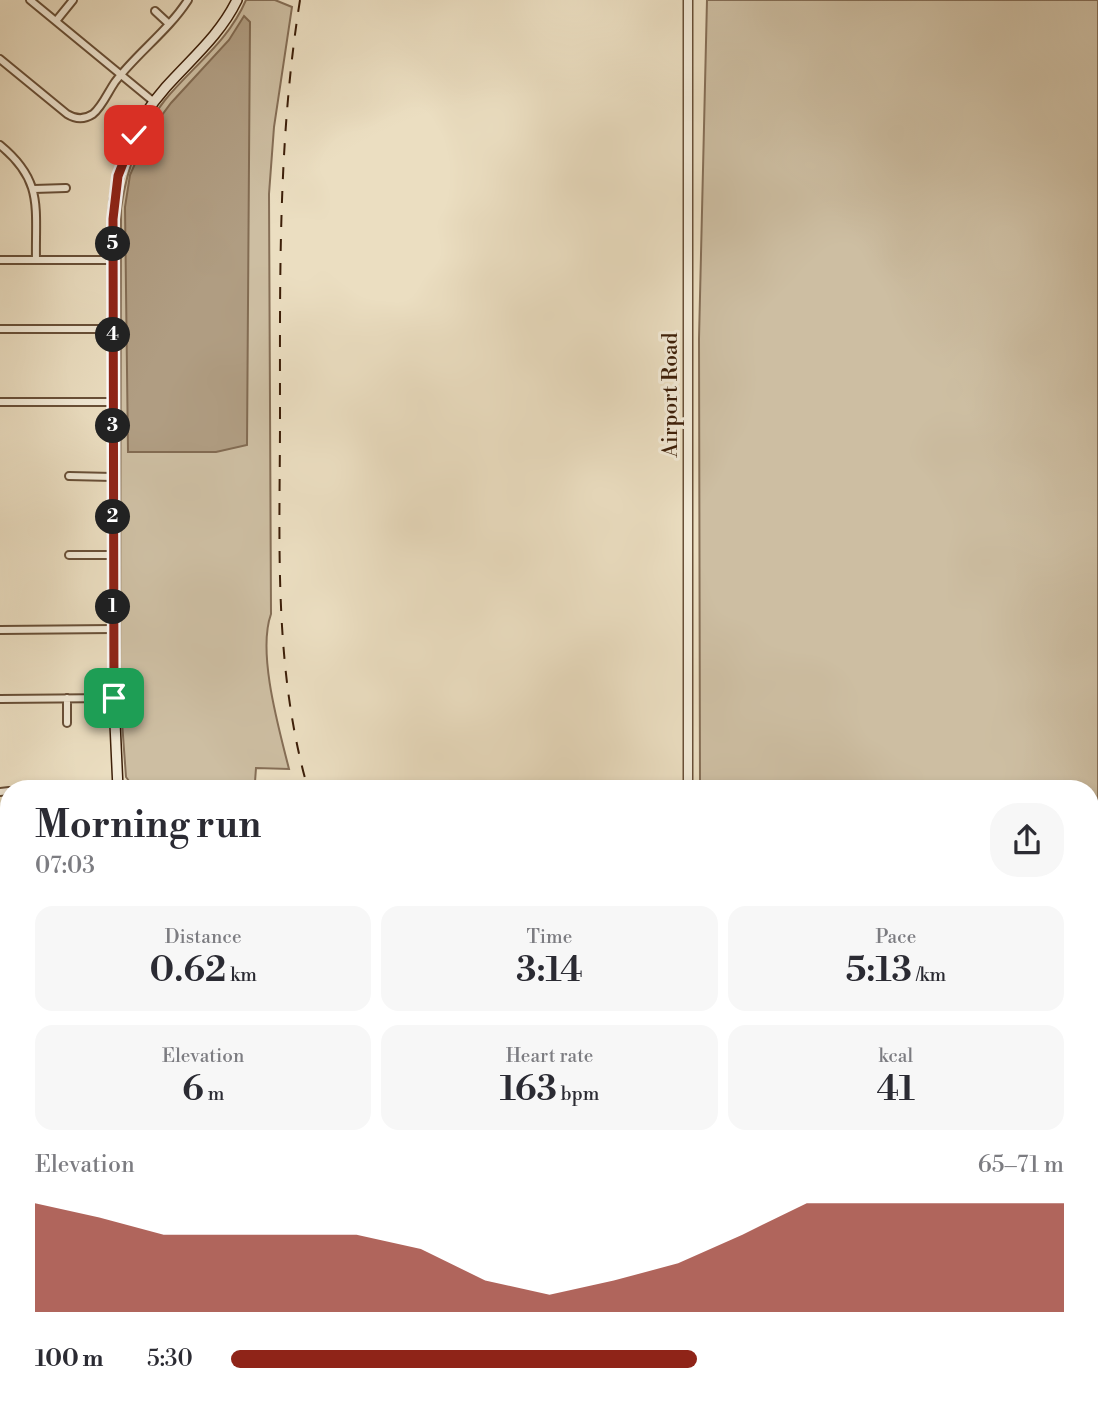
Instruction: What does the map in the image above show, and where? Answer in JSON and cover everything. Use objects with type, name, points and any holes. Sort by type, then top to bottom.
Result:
[{"type":"main road","points":[[119,780],[113,629],[113,260],[118,176],[134,135],[154,102],[210,42],[237,0]]},
{"type":"street","points":[[30,0],[154,102]]},
{"type":"street","points":[[56,21],[73,0]]},
{"type":"street","points":[[0,59],[59,108],[77,118],[94,113],[121,74],[188,0]]},
{"type":"street","name":"Airport Road","points":[[688,0],[688,780]]},
{"type":"street","points":[[155,11],[169,24]]},
{"type":"street","points":[[0,147],[23,167],[34,190],[36,260]]},
{"type":"street","points":[[34,190],[66,188]]},
{"type":"street","points":[[0,260],[113,260]]},
{"type":"street","points":[[0,329],[113,329]]},
{"type":"street","points":[[0,402],[113,402]]},
{"type":"street","points":[[69,477],[113,477]]},
{"type":"street","points":[[69,555],[113,555]]},
{"type":"street","points":[[0,630],[113,629]]},
{"type":"street","points":[[0,698],[114,698]]},
{"type":"street","points":[[67,698],[67,723]]},
{"type":"shaded area","points":[[246,0],[275,0],[292,7],[274,127],[269,194],[271,614],[266,649],[271,691],[289,769],[256,768],[255,780],[128,780],[120,694],[121,208],[131,165],[148,125],[165,100],[220,41],[239,15]]},
{"type":"shaded area","points":[[707,0],[1098,0],[1098,780],[700,780],[699,339]]},
{"type":"shaded area","points":[[244,16],[250,22],[247,445],[216,452],[128,452],[125,207],[130,175],[148,134],[171,103],[229,40]]},
{"type":"railway","points":[[300,0],[288,104],[282,208],[280,557],[289,697],[306,780]]},
{"type":"route","points":[[114,698],[113,219],[118,176],[134,135]]}]
